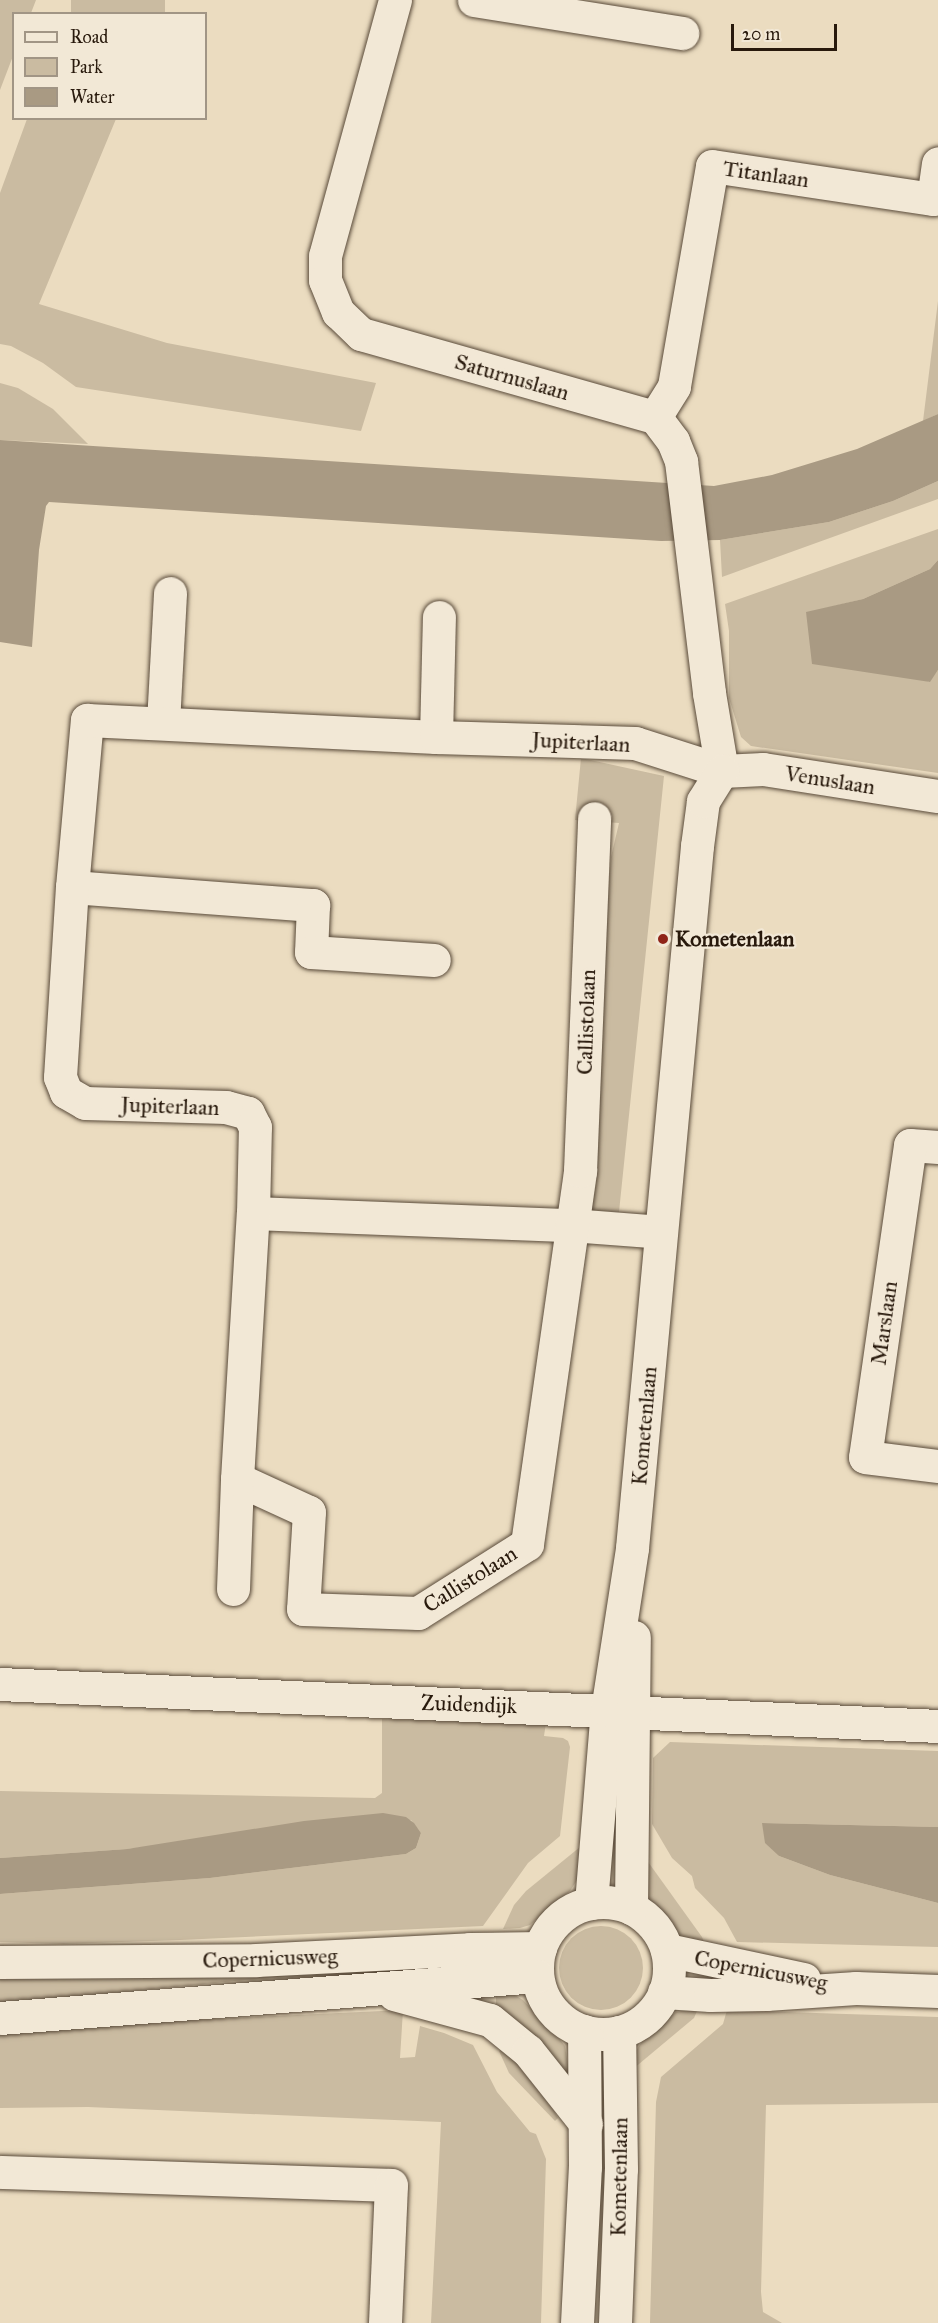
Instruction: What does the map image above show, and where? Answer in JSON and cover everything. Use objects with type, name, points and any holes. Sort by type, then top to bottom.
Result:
[{"type":"street","name":"Saturnuslaan","points":[[395,0],[325,256],[325,280],[338,312],[361,334],[655,417]]},
{"type":"street","points":[[474,0],[682,33]]},
{"type":"street","name":"Titanlaan","points":[[655,417],[674,386],[712,166],[933,199],[938,163]]},
{"type":"street","points":[[655,417],[673,441],[681,460],[709,693],[722,771]]},
{"type":"street","points":[[163,723],[170,593]]},
{"type":"street","points":[[436,737],[439,617]]},
{"type":"street","name":"Jupiterlaan","points":[[233,1589],[237,1479],[253,1213],[255,1127],[248,1113],[226,1107],[85,1103],[66,1092],[60,1077],[72,887],[87,720],[436,737],[635,743],[722,771]]},
{"type":"street","name":"Venuslaan","points":[[722,771],[763,769],[938,796]]},
{"type":"street","name":"Kometenlaan","points":[[591,1903],[621,1711],[632,1548],[699,835],[703,801],[722,771]]},
{"type":"street","name":"Callistolaan","points":[[237,1479],[309,1512],[303,1609],[418,1613],[527,1544],[580,1171],[594,818]]},
{"type":"street","points":[[72,887],[313,905],[311,952],[434,960]]},
{"type":"street","name":"Marslaan","points":[[938,1147],[910,1145],[865,1457],[938,1466]]},
{"type":"street","points":[[253,1213],[571,1225],[661,1232]]},
{"type":"street","name":"Zuidendijk","points":[[0,1684],[938,1726]]},
{"type":"street","name":"Kometenlaan","points":[[621,1711],[631,1908]]},
{"type":"street","points":[[591,1903],[618,1904],[631,1908],[654,1925],[667,1950],[669,1972],[664,1992],[646,2018],[620,2032],[602,2034],[584,2031],[570,2025],[548,2005],[539,1962],[554,1923],[565,1914],[591,1903]]},
{"type":"street","name":"Copernicusweg","points":[[0,1962],[256,1960],[470,1949],[539,1962]]},
{"type":"street","name":"Copernicusweg","points":[[667,1950],[753,1970],[856,1988]]},
{"type":"street","name":"Copernicusweg","points":[[0,2018],[369,1988],[539,1962]]},
{"type":"street","name":"Kometenlaan","points":[[369,1988],[490,2020],[528,2051],[586,2124]]},
{"type":"street","name":"Copernicusweg","points":[[664,1992],[710,1995],[766,1994],[856,1988],[938,1991]]},
{"type":"street","name":"Kometenlaan","points":[[577,2323],[586,2124],[584,2031]]},
{"type":"street","name":"Kometenlaan","points":[[615,2323],[621,2169],[620,2032]]},
{"type":"street","points":[[0,2172],[391,2185],[385,2323]]},
{"type":"green space","points":[[0,0],[36,0],[31,12],[12,12],[12,59],[0,90]]},
{"type":"green space","points":[[71,0],[165,0],[165,12],[71,12]]},
{"type":"green space","points":[[27,120],[116,120],[39,304],[167,343],[376,383],[361,431],[76,387],[43,363],[11,346],[0,344],[0,193]]},
{"type":"green space","points":[[938,301],[938,414],[923,421]]},
{"type":"green space","points":[[0,383],[18,388],[53,409],[88,444],[0,440]]},
{"type":"green space","points":[[938,481],[938,499],[722,577],[720,540],[829,522],[893,501]]},
{"type":"green space","points":[[938,529],[938,560],[930,569],[863,599],[806,613],[929,682],[938,670],[938,773],[751,746],[741,737],[729,698],[729,631],[725,604]]},
{"type":"green space","points":[[581,758],[664,776],[619,1212],[587,1210],[594,1067],[611,857],[619,823],[575,820]]},
{"type":"green space","points":[[382,1719],[546,1723],[544,1736],[563,1738],[568,1741],[570,1747],[560,1836],[528,1863],[483,1926],[63,1944],[0,1942],[0,1894],[210,1878],[406,1854],[416,1848],[421,1833],[411,1820],[127,1849],[0,1858],[0,1791],[375,1798],[382,1793]]},
{"type":"green space","points":[[670,1742],[938,1751],[938,1827],[762,1823],[779,1856],[830,1875],[938,1903],[938,1947],[737,1942],[724,1918],[695,1888],[692,1876],[672,1858],[652,1824],[653,1758]]},
{"type":"green space","points":[[580,1847],[579,1877],[570,1891],[530,1925],[503,1929],[514,1905],[526,1891]]},
{"type":"green space","points":[[646,1859],[702,1937],[706,1947],[676,1937],[649,1901],[645,1891]]},
{"type":"green space","points":[[601,1926],[617,1929],[631,1938],[640,1952],[643,1968],[640,1984],[631,1998],[617,2007],[601,2010],[585,2007],[571,1998],[562,1984],[559,1968],[562,1952],[571,1938],[585,1929]]},
{"type":"green space","points":[[465,1960],[465,1970],[319,1973],[0,2004],[0,1967]]},
{"type":"green space","points":[[496,1991],[508,1991],[523,2000],[565,2046],[571,2085],[496,2014]]},
{"type":"green space","points":[[693,2009],[697,2011],[694,2018],[633,2069],[634,2054],[648,2032],[676,2012]]},
{"type":"green space","points":[[403,2010],[400,2058],[415,2057],[420,2026],[473,2045],[497,2092],[530,2132],[536,2134],[546,2159],[541,2323],[431,2323],[441,2122],[88,2107],[0,2108],[0,2029]]},
{"type":"green space","points":[[727,2010],[938,2017],[938,2103],[766,2105],[761,2292],[763,2312],[782,2323],[650,2323],[656,2102],[661,2077],[723,2024]]},
{"type":"green space","points":[[502,2049],[529,2075],[548,2100],[558,2118],[555,2121],[509,2073],[499,2051]]},
{"type":"water","points":[[938,414],[938,481],[893,501],[829,522],[720,540],[661,541],[49,502],[46,506],[39,550],[32,647],[0,642],[0,440],[714,486],[772,475],[857,449]]},
{"type":"water","points":[[938,560],[938,670],[930,682],[812,664],[806,612],[863,599],[930,569]]},
{"type":"water","points":[[383,1813],[406,1817],[414,1823],[421,1833],[416,1848],[406,1854],[210,1878],[0,1894],[0,1858],[127,1849],[304,1821]]},
{"type":"water","points":[[762,1823],[938,1827],[938,1903],[830,1875],[779,1856],[765,1843]]},
{"type":"place","name":"Kometenlaan","points":[[663,939]]}]
